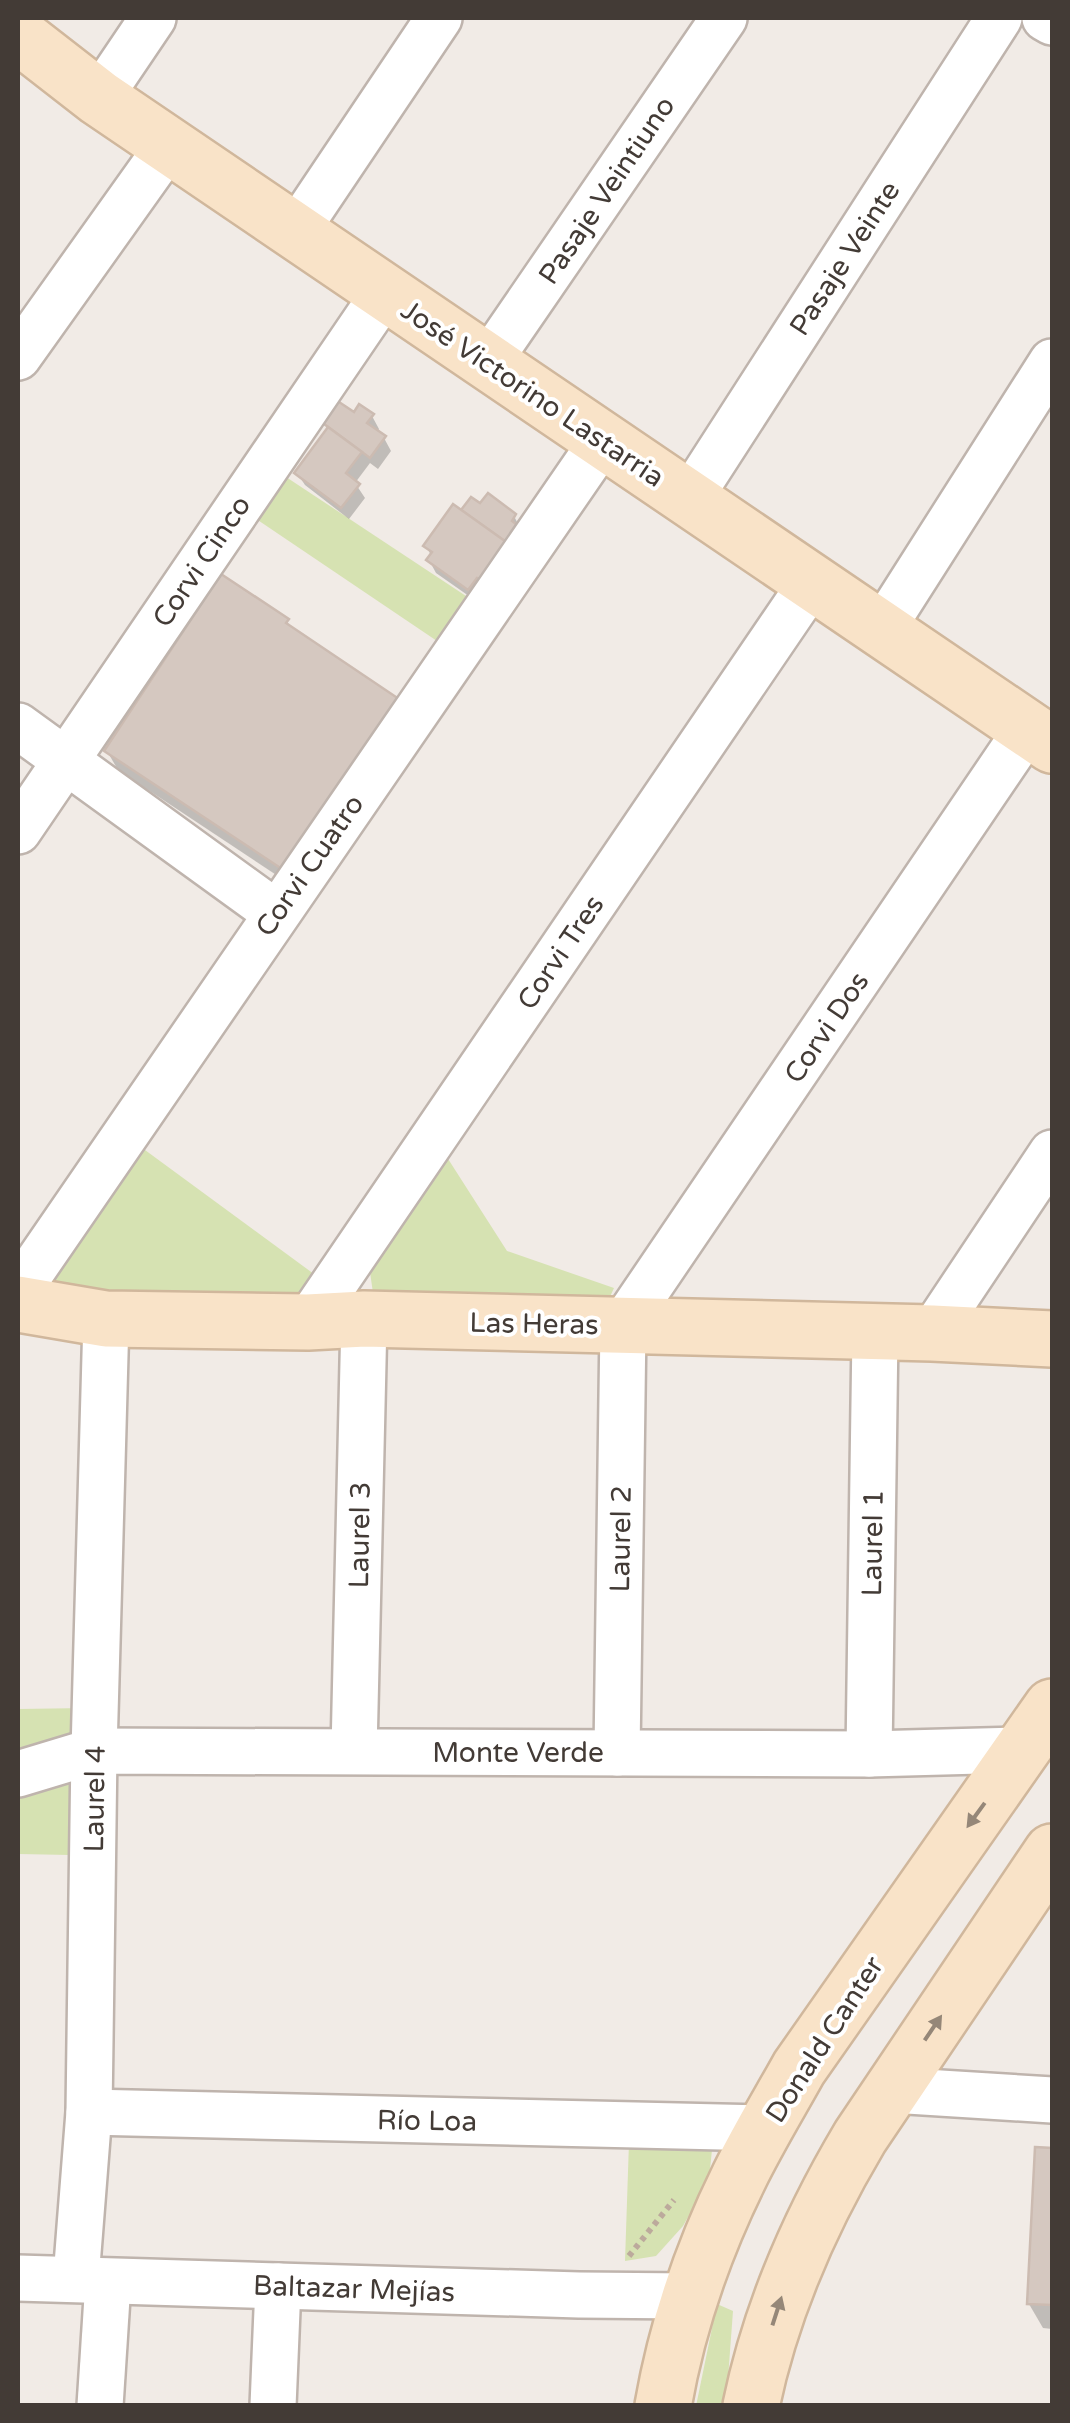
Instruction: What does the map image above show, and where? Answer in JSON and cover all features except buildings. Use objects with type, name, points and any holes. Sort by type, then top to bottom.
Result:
[{"type":"street","points":[[100,98],[153,18]]},
{"type":"street","points":[[296,231],[439,18]]},
{"type":"street","name":"Pasaje Veintiuno","points":[[488,362],[724,18]]},
{"type":"street","name":"Pasaje Veinte","points":[[690,499],[999,18]]},
{"type":"street","points":[[1045,18],[1052,22]]},
{"type":"street","name":"José Victorino Lastarria","points":[[18,35],[100,98],[1040,737]]},
{"type":"street","points":[[18,357],[169,145]]},
{"type":"street","name":"Corvi Cinco","points":[[18,830],[385,292]]},
{"type":"street","points":[[882,629],[1052,362]]},
{"type":"street","name":"Corvi Cuatro","points":[[18,1290],[602,440]]},
{"type":"street","name":"Corvi Tres","points":[[308,1322],[812,582]]},
{"type":"street","points":[[18,726],[276,912]]},
{"type":"street","name":"Corvi Dos","points":[[623,1325],[1040,737]]},
{"type":"street","points":[[932,1333],[1052,1153]]},
{"type":"street","name":"Las Heras","points":[[18,1304],[106,1319],[364,1319],[1052,1339]]},
{"type":"street","name":"Laurel 4","points":[[100,2406],[92,2280],[89,2112],[106,1319]]},
{"type":"street","name":"Laurel 3","points":[[354,1751],[364,1319]]},
{"type":"street","name":"Laurel 2","points":[[617,1752],[623,1325]]},
{"type":"street","name":"Laurel 1","points":[[868,1754],[876,1333]]},
{"type":"street","name":"Monte Verde","points":[[18,1774],[94,1751],[868,1754],[1038,1729]]},
{"type":"street","name":"Donald Canter","points":[[663,2406],[690,2296],[719,2219],[766,2128],[800,2068],[1038,1729]]},
{"type":"street","points":[[752,2406],[772,2327],[805,2238],[831,2186],[860,2136],[1052,1852]]},
{"type":"street","points":[[892,2090],[1052,2100]]},
{"type":"street","name":"Río Loa","points":[[89,2112],[766,2128]]},
{"type":"street","name":"Baltazar Mejías","points":[[18,2278],[690,2296]]},
{"type":"street","points":[[273,2406],[278,2286]]},
{"type":"path","points":[[594,2295],[676,2196]]},
{"type":"green space","points":[[277,471],[466,596],[437,641],[249,514]]},
{"type":"green space","points":[[130,1139],[318,1277],[304,1299],[114,1295],[51,1286],[45,1266]]},
{"type":"green space","points":[[443,1151],[507,1251],[614,1288],[602,1314],[374,1300],[369,1265]]},
{"type":"green space","points":[[87,1708],[75,1742],[18,1757],[18,1709]]},
{"type":"green space","points":[[71,1772],[70,1855],[18,1854],[18,1788]]},
{"type":"green space","points":[[713,2140],[709,2179],[683,2226],[656,2256],[625,2261],[629,2142]]},
{"type":"green space","points":[[717,2304],[733,2311],[726,2405],[696,2406]]}]
